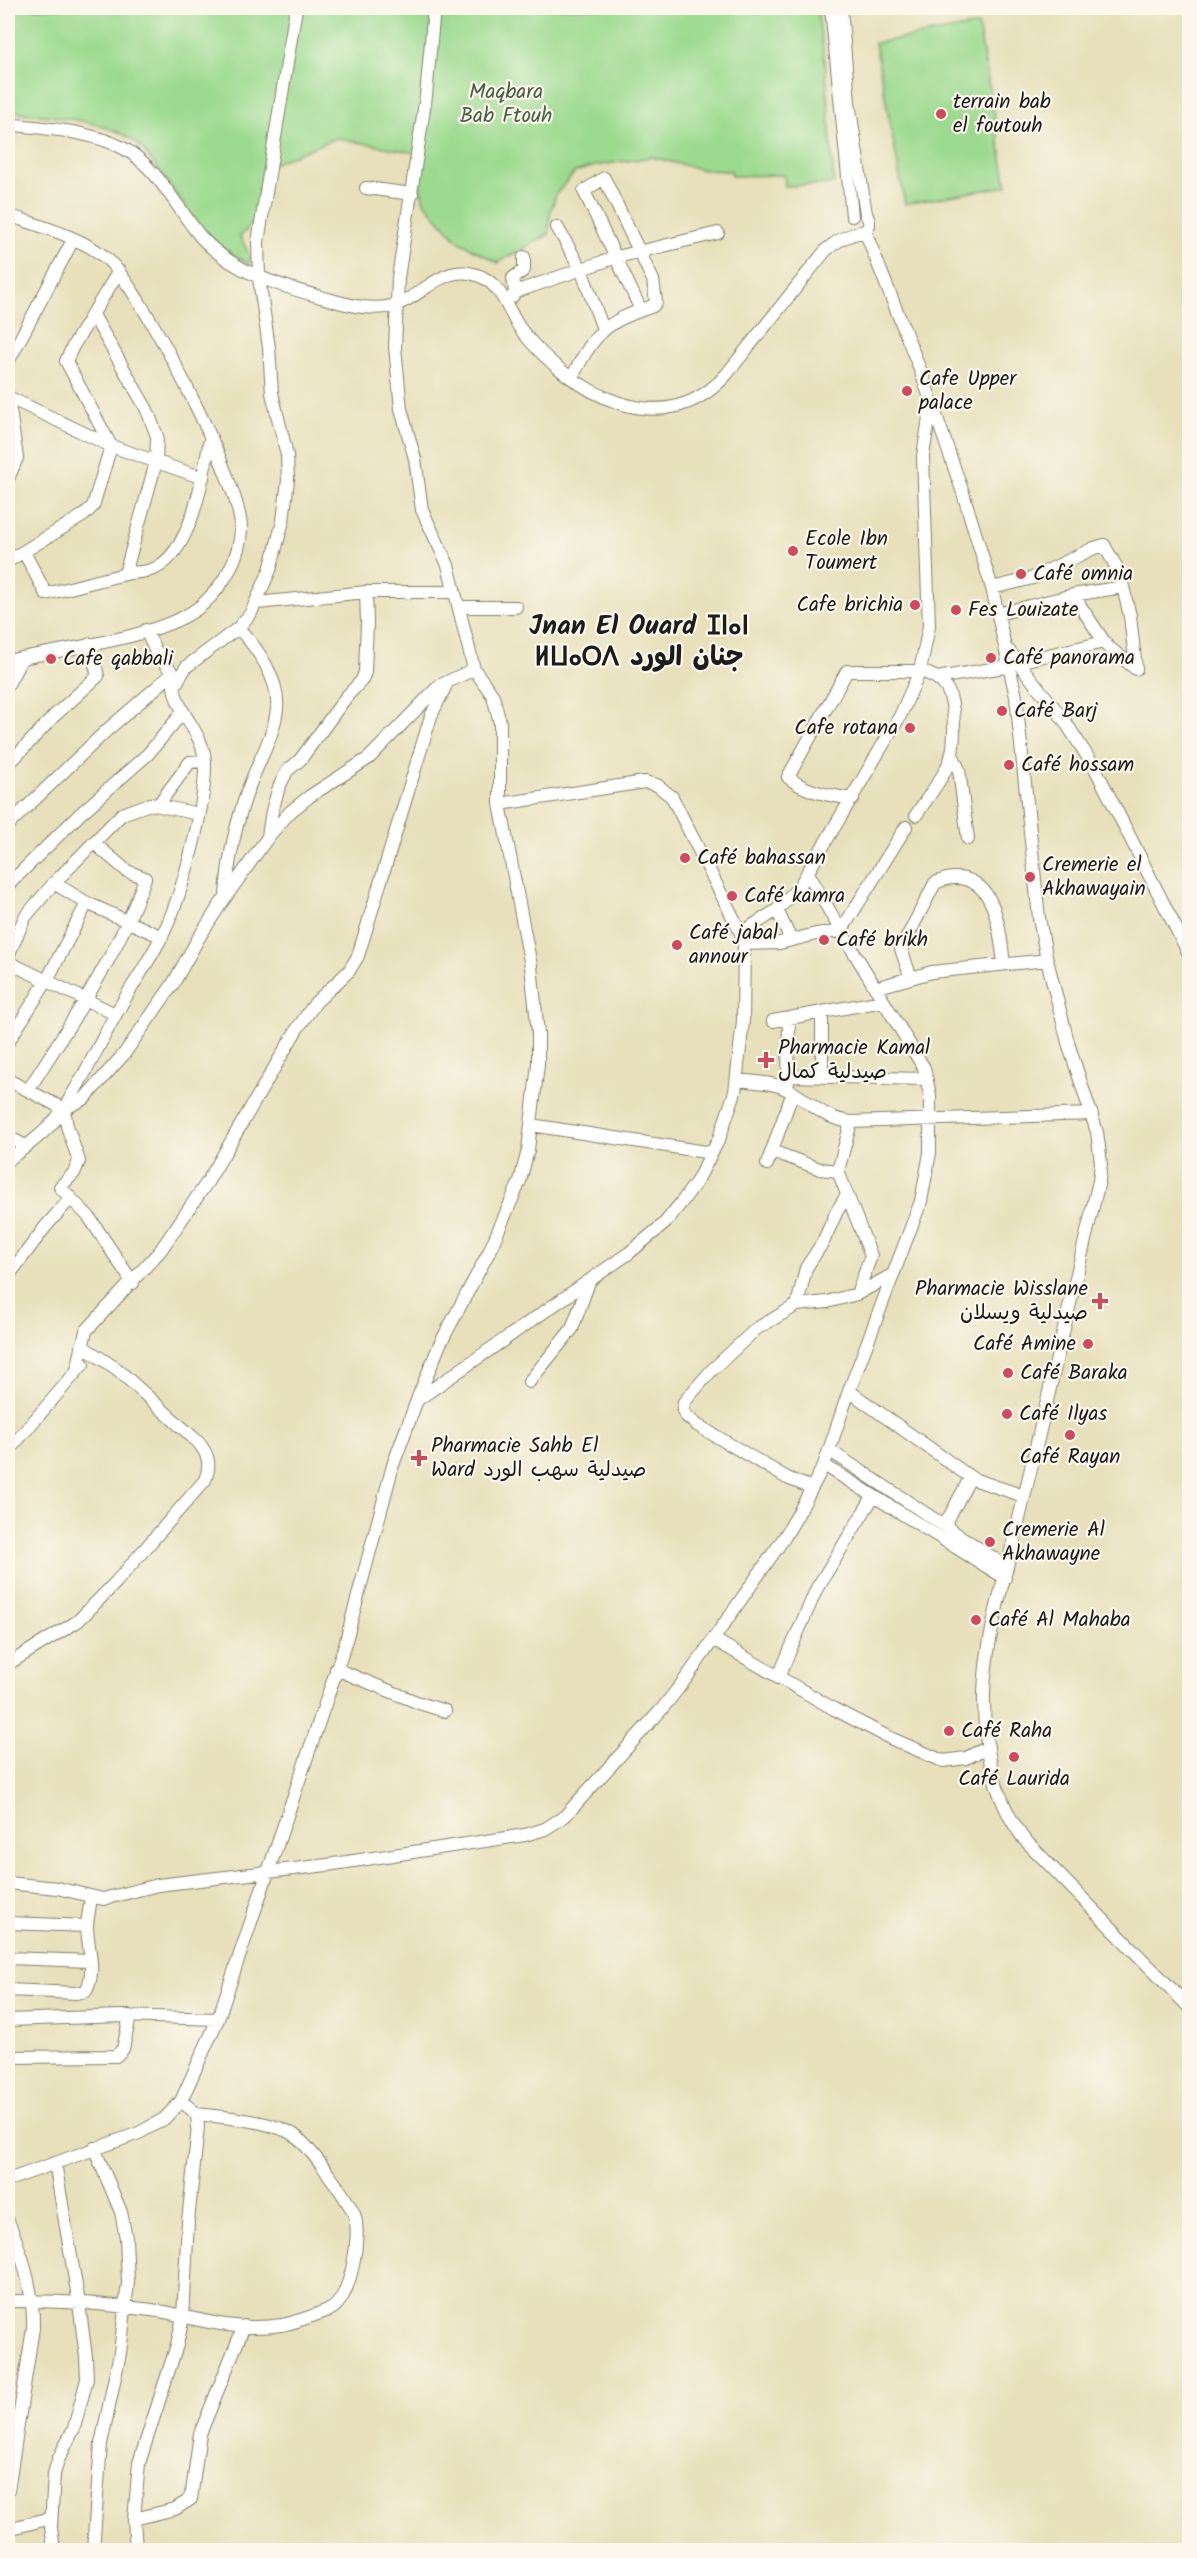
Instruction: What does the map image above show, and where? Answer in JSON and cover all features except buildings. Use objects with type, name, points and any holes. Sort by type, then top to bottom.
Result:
[{"type":"street","points":[[8,825],[106,730],[191,662],[238,628],[257,603],[278,544],[288,480],[285,444],[272,393],[260,278],[259,226],[269,179],[296,8]]},
{"type":"street","points":[[8,2180],[155,2125],[174,2111],[181,2101],[218,2019],[336,1670],[379,1524],[393,1465],[444,1336],[508,1212],[520,1181],[531,1125],[538,1064],[534,984],[500,804],[498,714],[489,689],[474,669],[446,559],[423,514],[416,459],[401,409],[395,346],[399,266],[426,96],[434,8]]},
{"type":"street","points":[[831,8],[856,225],[917,361],[932,403],[993,588],[1007,650],[1014,664],[1064,720],[1095,768],[1190,956]]},
{"type":"street","points":[[8,124],[79,134],[126,150],[147,167],[211,247],[230,263],[260,278],[346,304],[383,307],[396,304],[440,278],[464,273],[473,274],[490,282],[498,290],[524,333],[548,358],[572,377],[607,398],[631,408],[665,409],[695,401],[712,390],[826,250],[856,225],[859,212],[866,214],[849,103],[841,8]]},
{"type":"street","points":[[572,377],[588,346],[603,329],[656,302],[656,293],[639,251],[604,178],[584,191],[640,310]]},
{"type":"street","points":[[366,188],[412,194]]},
{"type":"street","points":[[8,215],[99,252],[119,271],[134,292],[175,367],[210,440],[240,518],[241,534],[235,556],[221,584],[202,605],[175,621],[90,644],[8,661]]},
{"type":"street","points":[[557,227],[581,269],[603,329]]},
{"type":"street","points":[[515,292],[617,257],[718,233]]},
{"type":"street","points":[[8,362],[73,240]]},
{"type":"street","points":[[507,306],[515,292],[513,278],[524,270],[524,257]]},
{"type":"street","points":[[8,561],[92,508],[111,446],[66,361],[92,313],[119,271]]},
{"type":"street","points":[[92,313],[152,421],[157,436],[156,462],[125,574]]},
{"type":"street","points":[[8,397],[111,446],[203,478]]},
{"type":"street","points":[[8,397],[17,458],[8,479]]},
{"type":"street","points":[[743,938],[799,888],[900,716],[920,671],[929,626],[923,456],[932,403]]},
{"type":"street","points":[[24,552],[46,594],[156,568],[175,552],[185,536],[203,478],[210,440]]},
{"type":"street","points":[[993,588],[1033,578],[1104,545],[1118,568],[1123,587],[1130,616],[1136,669],[1104,642],[1073,595]]},
{"type":"street","points":[[998,614],[1073,595],[1123,587]]},
{"type":"street","points":[[257,603],[366,592],[455,592]]},
{"type":"street","points":[[268,837],[272,811],[279,787],[287,771],[300,760],[347,696],[362,680],[367,622],[366,592]]},
{"type":"street","points":[[459,607],[516,607]]},
{"type":"street","points":[[226,897],[227,875],[236,829],[277,708],[273,685],[263,660],[249,638],[238,628]]},
{"type":"street","points":[[8,1160],[44,1131],[64,1109],[115,1014],[162,937],[180,891],[200,814],[205,761],[201,743],[183,712],[174,689],[175,677],[155,650],[146,630]]},
{"type":"street","points":[[937,678],[1014,664],[1104,642]]},
{"type":"street","points":[[8,765],[54,716],[98,676],[90,644]]},
{"type":"street","points":[[8,684],[22,658]]},
{"type":"street","points":[[1014,664],[1039,918],[1069,1046],[1101,1149],[1099,1181],[1006,1573],[986,1673],[984,1695],[988,1747],[1005,1809],[1024,1839],[1190,2007]]},
{"type":"street","points":[[64,1109],[84,1099],[124,1054],[173,984],[198,939],[226,897],[268,837],[298,804],[369,758],[431,693],[448,681],[474,669]]},
{"type":"street","points":[[853,799],[816,793],[795,784],[788,777],[847,671],[920,671],[937,678],[945,686],[950,700],[954,740],[946,769],[916,815]]},
{"type":"street","points":[[77,1370],[86,1330],[133,1283],[160,1251],[208,1181],[297,1029],[316,1002],[349,971],[358,956],[431,716],[448,681]]},
{"type":"street","points":[[8,885],[80,814],[148,754],[183,712]]},
{"type":"street","points":[[952,754],[959,770],[968,839]]},
{"type":"street","points":[[158,805],[190,762],[205,761]]},
{"type":"street","points":[[417,1400],[489,1348],[589,1282],[664,1224],[697,1181],[712,1153],[725,1126],[737,1080],[743,1022],[743,938],[668,792],[657,785],[645,782],[500,804]]},
{"type":"street","points":[[8,956],[25,917],[54,883],[122,814],[141,806],[158,805],[200,814]]},
{"type":"street","points":[[743,938],[780,943],[841,931],[906,827]]},
{"type":"street","points":[[29,1089],[84,1001],[129,922],[145,878],[127,871],[94,843]]},
{"type":"street","points":[[8,1883],[57,1888],[108,1898],[158,1884],[525,1835],[545,1828],[572,1809],[662,1709],[784,1538],[824,1465],[849,1391],[921,1201],[927,1176],[930,1120],[927,1078],[919,1058],[808,873]]},
{"type":"street","points":[[911,978],[901,949],[935,883],[953,877],[975,882],[988,897],[997,915],[1004,964]]},
{"type":"street","points":[[54,883],[87,903],[162,937]]},
{"type":"street","points":[[8,1042],[46,982],[87,903]]},
{"type":"street","points":[[777,910],[791,940]]},
{"type":"street","points":[[875,988],[932,972],[1047,960]]},
{"type":"street","points":[[8,962],[84,1001],[115,1014]]},
{"type":"street","points":[[773,1021],[822,1014],[883,1001]]},
{"type":"street","points":[[822,1014],[822,1077]]},
{"type":"street","points":[[768,1164],[791,1091],[788,1076],[789,1018]]},
{"type":"street","points":[[788,1076],[927,1078]]},
{"type":"street","points":[[8,1080],[64,1109]]},
{"type":"street","points":[[737,1080],[771,1084],[791,1091],[830,1118],[851,1122],[1092,1114]]},
{"type":"street","points":[[64,1109],[67,1126],[79,1158],[74,1173],[60,1187],[89,1217],[133,1283]]},
{"type":"street","points":[[851,1122],[838,1171],[871,1256],[857,1294]]},
{"type":"street","points":[[531,1125],[712,1153]]},
{"type":"street","points":[[8,1137],[26,1146]]},
{"type":"street","points":[[772,1151],[820,1169],[838,1171]]},
{"type":"street","points":[[796,1305],[806,1268],[824,1242],[837,1211],[847,1195]]},
{"type":"street","points":[[8,1289],[8,1272],[70,1199]]},
{"type":"street","points":[[812,1488],[787,1478],[697,1425],[688,1418],[683,1410],[684,1402],[724,1358],[742,1345],[756,1329],[796,1305],[827,1302],[857,1294],[892,1275]]},
{"type":"street","points":[[530,1383],[567,1339],[580,1312],[589,1282]]},
{"type":"street","points":[[8,1664],[78,1621],[116,1582],[168,1522],[204,1480],[209,1469],[207,1454],[198,1443],[117,1369],[82,1346]]},
{"type":"street","points":[[8,1451],[93,1353]]},
{"type":"street","points":[[849,1391],[973,1479],[1024,1496]]},
{"type":"street","points":[[830,1450],[945,1525],[1006,1573]]},
{"type":"street","points":[[824,1465],[873,1497],[1006,1573]]},
{"type":"street","points":[[945,1525],[966,1483],[973,1479]]},
{"type":"street","points":[[778,1678],[817,1588],[873,1497]]},
{"type":"street","points":[[713,1639],[778,1678],[890,1738],[943,1761],[966,1758],[988,1747]]},
{"type":"street","points":[[336,1670],[445,1711]]},
{"type":"street","points":[[8,1990],[85,1992],[89,1985],[91,1961],[87,1926],[91,1896]]},
{"type":"street","points":[[8,1923],[87,1926]]},
{"type":"street","points":[[8,1958],[91,1961]]},
{"type":"street","points":[[8,2020],[130,2016],[218,2019]]},
{"type":"street","points":[[8,2057],[116,2056],[123,2049],[130,2016]]},
{"type":"street","points":[[8,2301],[127,2307],[176,2314],[216,2325],[244,2326],[281,2325],[333,2309],[340,2302],[348,2285],[356,2244],[356,2224],[351,2208],[308,2149],[291,2133],[232,2118],[197,2114],[181,2101]]},
{"type":"street","points":[[136,2550],[134,2519],[139,2463],[177,2345],[183,2317],[188,2221],[198,2127],[197,2114]]},
{"type":"street","points":[[93,2550],[101,2444],[120,2353],[127,2307],[128,2282],[126,2238],[121,2212],[94,2148]]},
{"type":"street","points":[[54,2550],[51,2518],[54,2474],[58,2460],[74,2428],[87,2379],[79,2303],[55,2163]]},
{"type":"street","points":[[8,2222],[27,2276],[32,2301],[33,2328],[8,2490]]},
{"type":"street","points":[[134,2519],[175,2509],[191,2499],[200,2434],[244,2326]]},
{"type":"street","points":[[8,2529],[51,2518]]},
{"type":"green space","name":"Maqbara Bab Ftouh","points":[[8,8],[817,8],[825,62],[834,184],[785,186],[784,175],[731,176],[731,171],[704,170],[651,157],[595,166],[575,172],[556,194],[550,214],[549,234],[498,263],[458,241],[424,202],[418,180],[422,154],[336,138],[267,166],[256,214],[247,230],[240,236],[252,260],[249,263],[218,245],[205,232],[162,173],[135,142],[122,134],[91,123],[8,111]]},
{"type":"green space","name":"terrain bab el foutouh","points":[[978,25],[1007,186],[905,204],[875,43]]},
{"type":"place","name":"terrain bab el foutouh","points":[[941,114]]},
{"type":"place","name":"Cafe Upper palace","points":[[907,391]]},
{"type":"place","name":"Ecole Ibn Toumert","points":[[793,551]]},
{"type":"place","name":"Café omnia","points":[[1021,574]]},
{"type":"place","name":"Cafe brichia","points":[[915,605]]},
{"type":"place","name":"Fes Louizate","points":[[956,610]]},
{"type":"place","name":"Café panorama","points":[[991,658]]},
{"type":"place","name":"Cafe qabbali","points":[[51,659]]},
{"type":"place","name":"Café Barj","points":[[1002,711]]},
{"type":"place","name":"Cafe rotana","points":[[910,728]]},
{"type":"place","name":"Café hossam","points":[[1009,765]]},
{"type":"place","name":"Café bahassan","points":[[685,858]]},
{"type":"place","name":"Cremerie el Akhawayain","points":[[1030,877]]},
{"type":"place","name":"Café kamra","points":[[732,896]]},
{"type":"place","name":"Café brikh","points":[[824,940]]},
{"type":"place","name":"Café jabal annour","points":[[677,945]]},
{"type":"place","name":"Pharmacie Kamal صيدلية كمال","points":[[766,1060]]},
{"type":"place","name":"Pharmacie Wisslane صيدلية ويسلان","points":[[1100,1301]]},
{"type":"place","name":"Café Amine","points":[[1088,1344]]},
{"type":"place","name":"Café Baraka","points":[[1008,1373]]},
{"type":"place","name":"Café Ilyas","points":[[1007,1414]]},
{"type":"place","name":"Café Rayan","points":[[1070,1435]]},
{"type":"place","name":"Pharmacie Sahb El Ward صيدلية سهب الورد","points":[[419,1458]]},
{"type":"place","name":"Cremerie Al Akhawayne","points":[[990,1542]]},
{"type":"place","name":"Café Al Mahaba","points":[[976,1620]]},
{"type":"place","name":"Café Raha","points":[[949,1731]]},
{"type":"place","name":"Café Laurida","points":[[1014,1757]]},
{"type":"district","name":"Jnan El Ouard ⵊⵏⴰⵏ ⵍⵡⴰⵔⴷ جنان الورد","points":[[639,642]]}]
